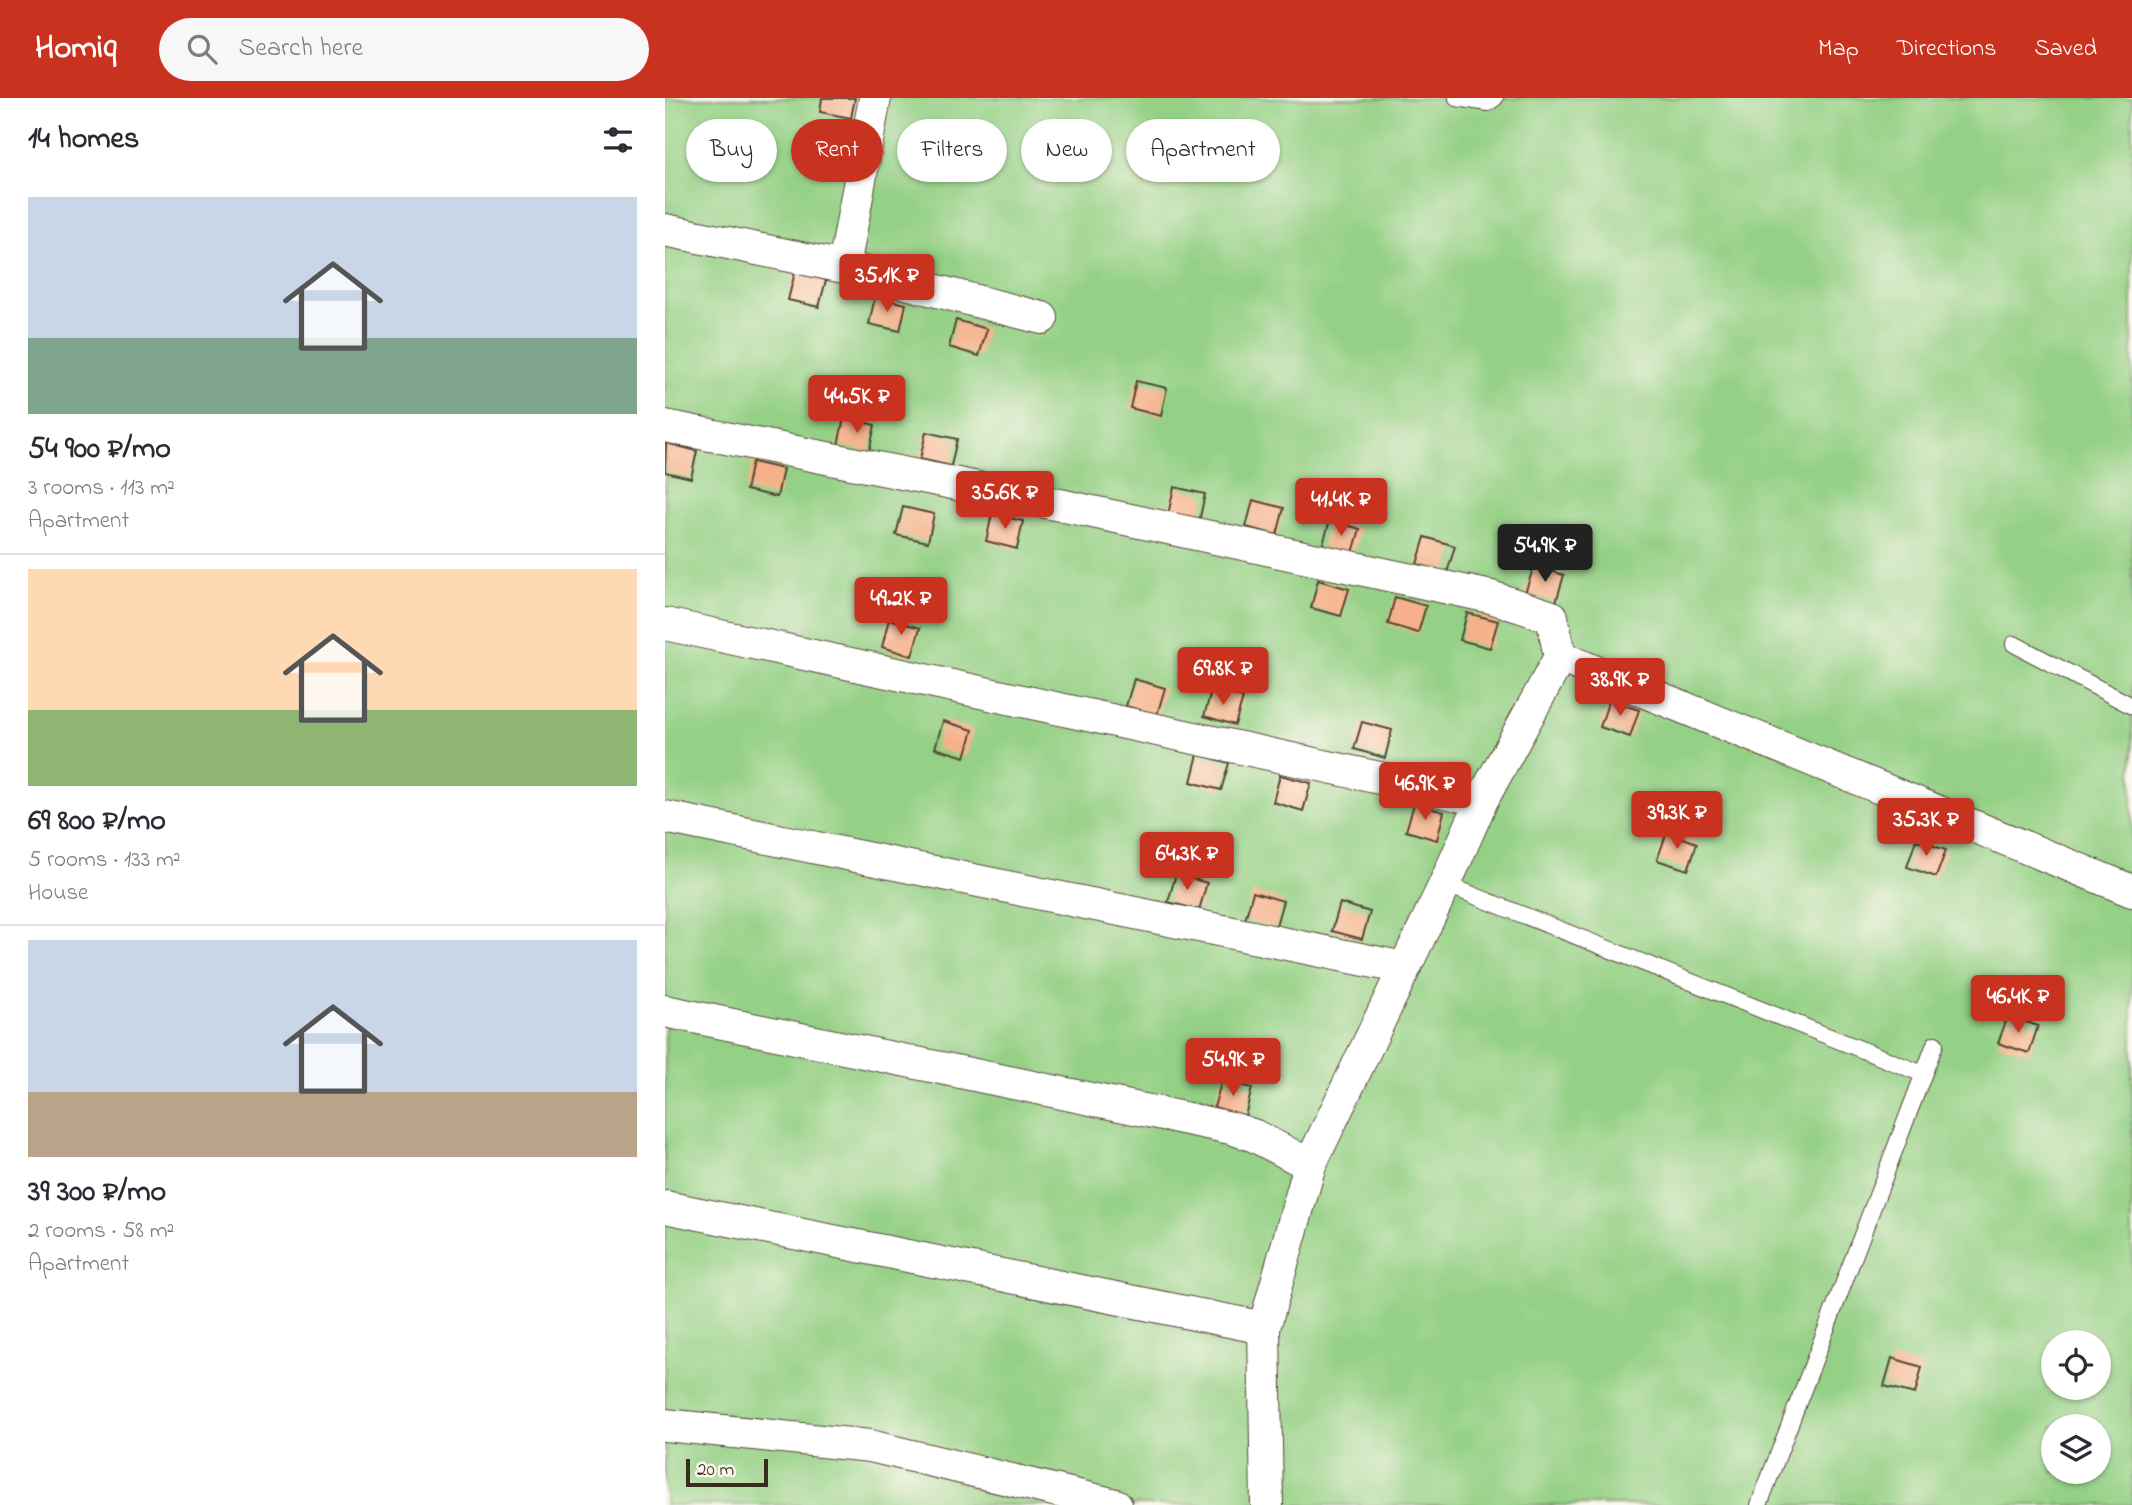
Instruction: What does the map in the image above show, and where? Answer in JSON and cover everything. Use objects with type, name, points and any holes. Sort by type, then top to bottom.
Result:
[{"type":"street","points":[[844,267],[875,98]]},
{"type":"street","points":[[665,230],[844,267],[1042,318]]},
{"type":"street","points":[[665,426],[1013,495],[1490,597],[1552,618],[1560,657],[1482,800],[1445,884],[1310,1165],[1264,1328],[1267,1505]]},
{"type":"street","points":[[665,624],[1482,800]]},
{"type":"street","points":[[1560,657],[2132,891]]},
{"type":"street","points":[[665,817],[1404,968]]},
{"type":"street","points":[[665,1011],[1231,1128],[1255,1136],[1310,1165]]},
{"type":"street","points":[[665,1207],[1264,1328]]},
{"type":"street","points":[[665,1425],[870,1446],[1116,1505]]},
{"type":"lane","points":[[1457,98],[1488,103],[1495,98]]},
{"type":"lane","points":[[2014,645],[2132,706]]},
{"type":"lane","points":[[1445,884],[1923,1074]]},
{"type":"lane","points":[[1759,1505],[1935,1044]]},
{"type":"green space","points":[[665,98],[2132,98],[2132,1505],[665,1505]]},
{"type":"building","points":[[822,98],[855,98],[851,118],[820,112]]},
{"type":"building","points":[[795,272],[826,280],[819,307],[788,300]]},
{"type":"building","points":[[875,297],[906,304],[900,331],[869,324]]},
{"type":"building","points":[[956,320],[987,329],[979,356],[949,347]]},
{"type":"building","points":[[1136,381],[1167,388],[1161,416],[1130,408]]},
{"type":"building","points":[[844,418],[875,425],[869,452],[838,445]]},
{"type":"building","points":[[926,432],[957,439],[951,466],[920,459]]},
{"type":"building","points":[[666,443],[697,451],[691,478],[665,472]]},
{"type":"building","points":[[752,462],[783,469],[777,497],[746,490]]},
{"type":"building","points":[[1174,487],[1205,494],[1199,522],[1168,515]]},
{"type":"building","points":[[1253,500],[1284,508],[1277,535],[1246,527]]},
{"type":"building","points":[[903,507],[934,514],[928,542],[896,535]]},
{"type":"building","points":[[992,514],[1023,521],[1017,549],[986,541]]},
{"type":"building","points":[[1330,520],[1360,529],[1352,556],[1322,547]]},
{"type":"building","points":[[1425,537],[1455,546],[1447,573],[1417,564]]},
{"type":"building","points":[[1534,566],[1564,575],[1556,602],[1525,593]]},
{"type":"building","points":[[1318,580],[1349,589],[1341,616],[1311,608]]},
{"type":"building","points":[[1395,597],[1426,606],[1418,633],[1388,624]]},
{"type":"building","points":[[1467,613],[1498,621],[1490,648],[1460,640]]},
{"type":"building","points":[[889,619],[920,628],[912,656],[882,647]]},
{"type":"building","points":[[1134,679],[1165,688],[1157,715],[1126,706]]},
{"type":"building","points":[[1212,689],[1243,698],[1235,725],[1204,716]]},
{"type":"building","points":[[1609,700],[1639,710],[1630,737],[1600,727]]},
{"type":"building","points":[[943,721],[973,730],[965,757],[935,748]]},
{"type":"building","points":[[1362,722],[1392,730],[1385,758],[1354,749]]},
{"type":"building","points":[[1198,754],[1229,763],[1221,790],[1191,782]]},
{"type":"building","points":[[1280,775],[1311,783],[1303,811],[1273,802]]},
{"type":"building","points":[[1414,804],[1444,812],[1437,840],[1406,831]]},
{"type":"building","points":[[1667,832],[1697,843],[1688,870],[1657,860]]},
{"type":"building","points":[[1916,840],[1946,850],[1936,877],[1907,867]]},
{"type":"building","points":[[1176,874],[1207,883],[1199,910],[1168,902]]},
{"type":"building","points":[[1253,892],[1283,901],[1275,929],[1245,920]]},
{"type":"building","points":[[1340,903],[1370,912],[1362,939],[1332,931]]},
{"type":"building","points":[[2008,1016],[2038,1026],[2029,1053],[1998,1043]]},
{"type":"building","points":[[1222,1080],[1252,1088],[1245,1116],[1214,1107]]},
{"type":"building","points":[[1892,1358],[1922,1367],[1915,1394],[1884,1386]]}]
